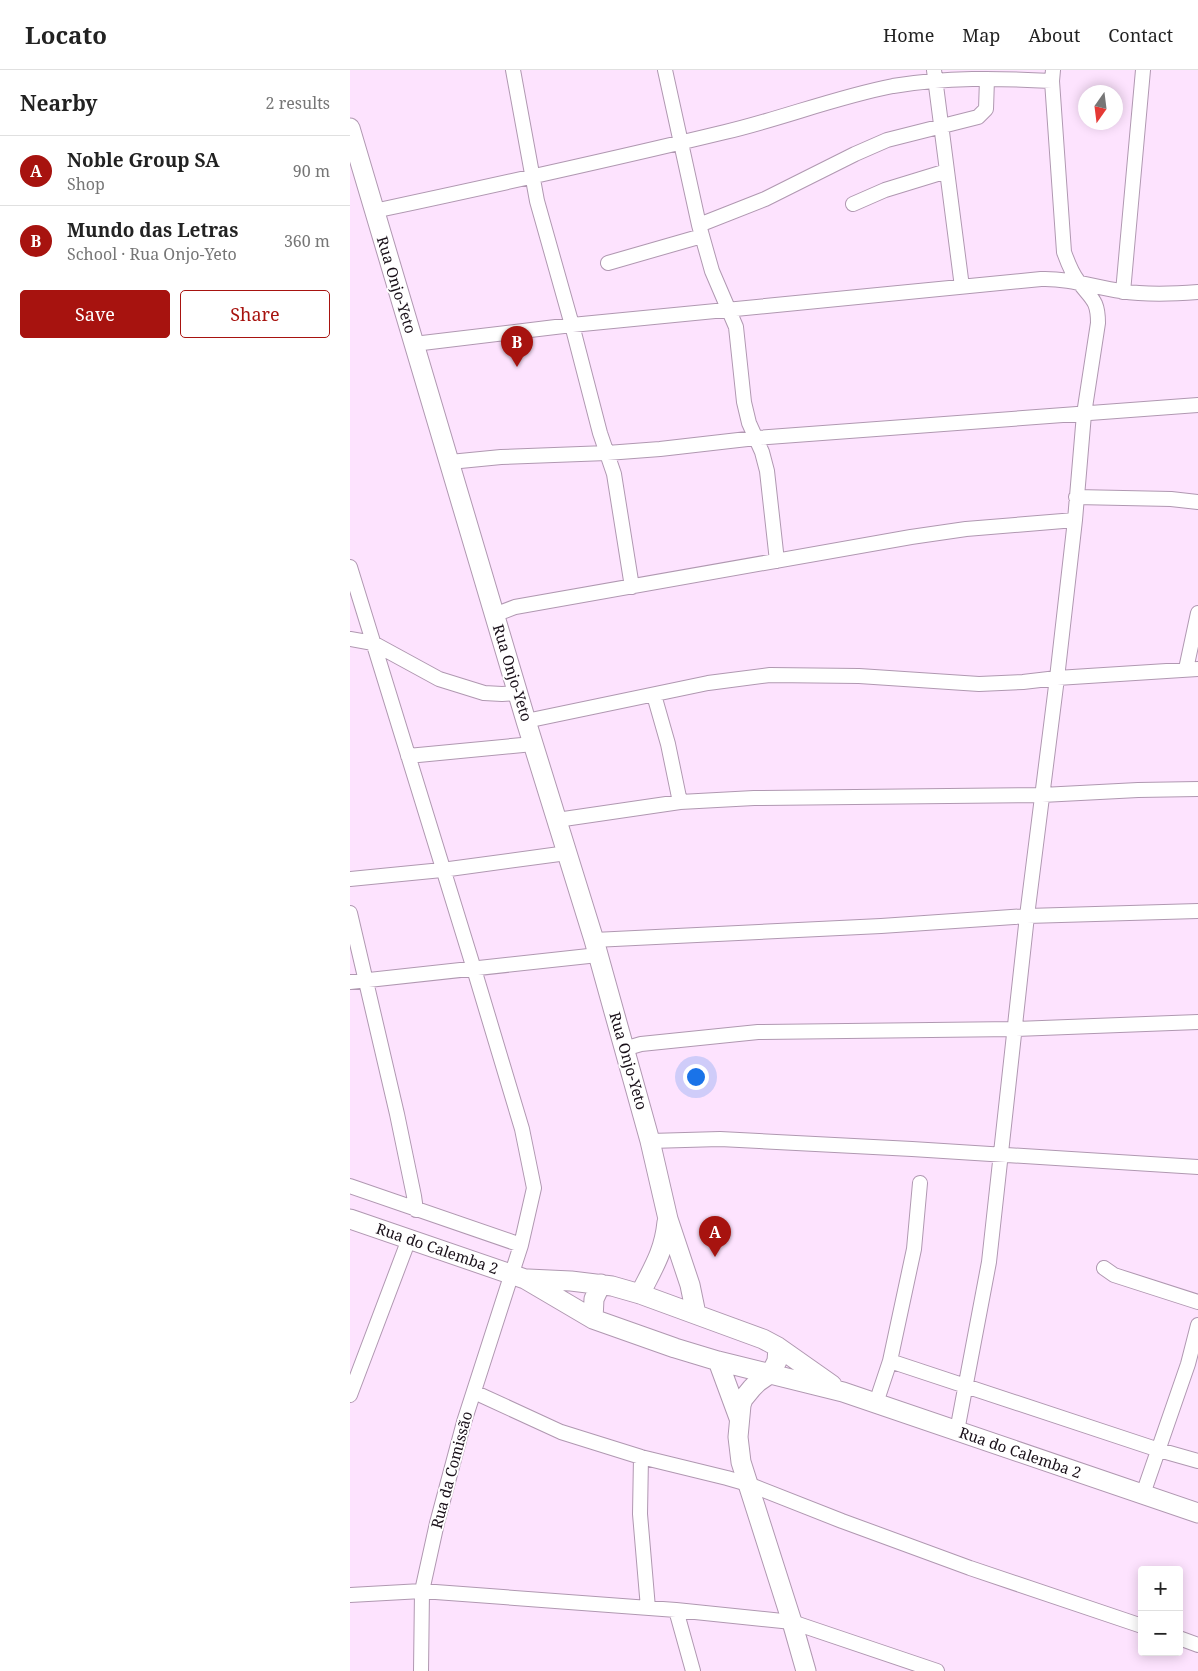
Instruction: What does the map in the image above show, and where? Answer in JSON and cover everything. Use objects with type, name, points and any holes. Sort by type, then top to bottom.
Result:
[{"type":"main road","name":"Rua Onjo-Yeto","points":[[350,128],[494,615],[596,948],[650,1141],[668,1219]]},
{"type":"main road","name":"Rua do Calemba 2","points":[[350,1218],[518,1276],[593,1319],[718,1361],[843,1392],[1198,1513]]},
{"type":"main road","points":[[640,1294],[661,1254],[666,1237],[668,1219]]},
{"type":"main road","points":[[668,1219],[686,1268],[696,1314]]},
{"type":"main road","name":"Rua do Calemba 2","points":[[518,1276],[601,1284],[640,1294],[763,1339],[778,1347],[843,1392]]},
{"type":"main road","points":[[593,1319],[594,1299],[601,1284]]},
{"type":"main road","points":[[778,1347],[776,1361],[771,1373],[758,1382],[743,1399],[738,1437],[741,1462],[806,1671]]},
{"type":"main road","points":[[718,1361],[739,1418]]},
{"type":"street","points":[[513,70],[537,201],[572,324],[600,433],[614,474],[632,587]]},
{"type":"street","points":[[665,70],[700,230],[715,278],[736,327],[744,402],[749,423],[767,470],[777,562]]},
{"type":"street","points":[[1123,292],[1143,70]]},
{"type":"street","points":[[374,212],[734,130],[934,75],[987,79],[1053,76],[1064,252],[1070,268],[1079,283],[1093,298],[1098,311],[1098,323],[1084,414],[1075,520],[1027,916],[989,1262],[957,1431]]},
{"type":"street","points":[[934,75],[962,287]]},
{"type":"street","points":[[608,263],[700,230],[887,140],[981,116],[986,108],[987,79]]},
{"type":"street","points":[[853,204],[885,190],[947,170]]},
{"type":"street","points":[[414,344],[572,324],[1052,279],[1123,292],[1198,292]]},
{"type":"street","points":[[450,462],[501,456],[607,453],[660,449],[756,438],[1198,405]]},
{"type":"street","points":[[1076,497],[1172,499],[1198,502]]},
{"type":"street","points":[[494,615],[514,608],[911,537],[966,529],[1075,520]]},
{"type":"street","name":"Rua da Comissão","points":[[350,567],[522,1129],[534,1188],[521,1245],[518,1276],[474,1392],[437,1522],[422,1591],[421,1671]]},
{"type":"street","points":[[526,721],[708,682],[770,675],[858,676],[979,684],[1192,669],[1198,613]]},
{"type":"street","points":[[350,639],[373,643],[440,679],[484,693],[518,693]]},
{"type":"street","points":[[654,694],[668,744],[680,802]]},
{"type":"street","points":[[408,756],[534,744]]},
{"type":"street","points":[[556,820],[680,802],[754,798],[1042,795],[1198,789]]},
{"type":"street","points":[[350,879],[442,870],[567,853]]},
{"type":"street","points":[[350,982],[474,969],[596,948],[1027,916],[1198,911]]},
{"type":"street","points":[[350,913],[397,1114],[416,1210]]},
{"type":"street","points":[[624,1049],[641,1044],[758,1032],[1015,1029],[1198,1022]]},
{"type":"street","points":[[650,1141],[720,1139],[1002,1154],[1198,1167]]},
{"type":"street","points":[[876,1403],[890,1361],[914,1249],[920,1183]]},
{"type":"street","points":[[350,1186],[521,1245]]},
{"type":"street","points":[[350,1395],[409,1239]]},
{"type":"street","points":[[1104,1268],[1114,1274],[1198,1302]]},
{"type":"street","points":[[1143,1494],[1188,1364],[1198,1325]]},
{"type":"street","points":[[890,1361],[1159,1450],[1198,1461]]},
{"type":"street","points":[[474,1392],[561,1432],[641,1457],[748,1484],[851,1525],[970,1568],[1138,1625]]},
{"type":"street","points":[[641,1457],[640,1514],[648,1608]]},
{"type":"street","points":[[350,1595],[422,1591],[676,1610],[792,1622],[937,1671]]},
{"type":"street","points":[[676,1610],[693,1671]]},
{"type":"street","points":[[1183,1639],[1198,1645]]},
{"type":"place","name":"Mundo das Letras","points":[[517,367]]},
{"type":"place","name":"Noble Group SA","points":[[715,1257]]}]
